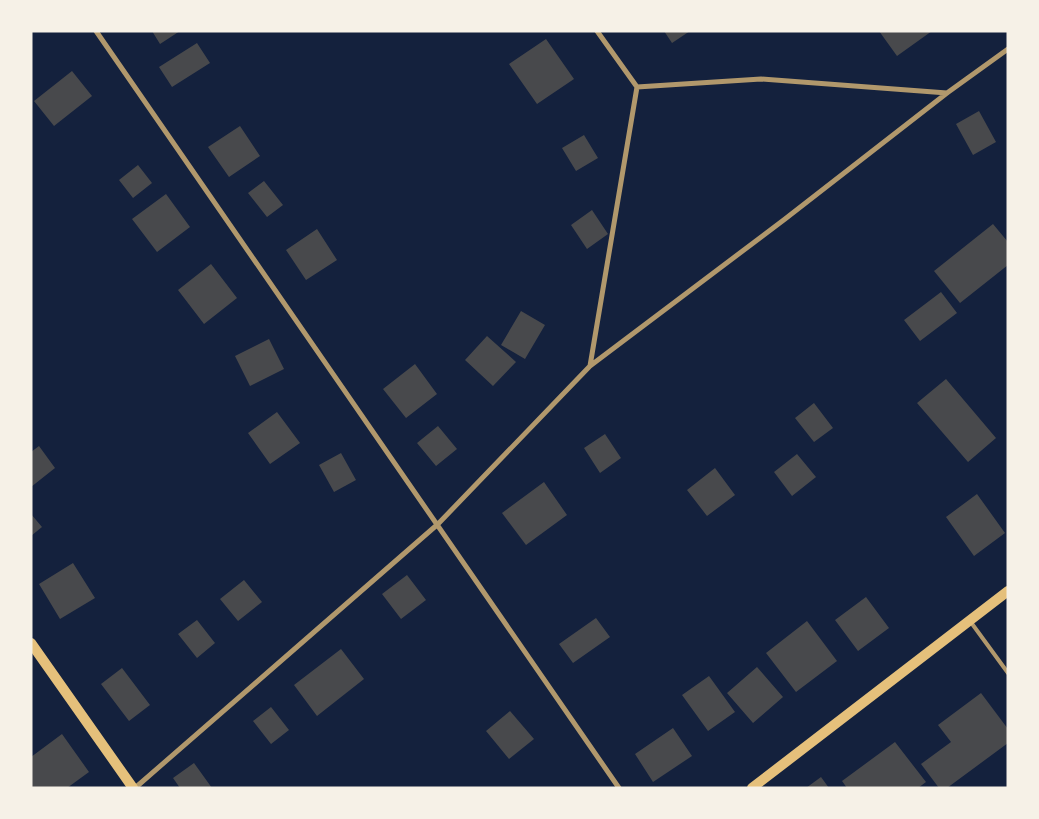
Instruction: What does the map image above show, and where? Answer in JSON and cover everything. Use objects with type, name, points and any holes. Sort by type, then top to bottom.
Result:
[{"type":"main road","points":[[752,788],[1008,591]]},
{"type":"main road","points":[[31,643],[134,788]]},
{"type":"street","points":[[96,31],[619,788]]},
{"type":"street","points":[[590,366],[637,87],[597,31]]},
{"type":"street","points":[[134,788],[438,524],[590,366],[785,219],[947,93],[1008,49]]},
{"type":"street","points":[[637,87],[761,79],[947,93]]},
{"type":"lane","points":[[970,621],[1008,673]]},
{"type":"building","points":[[152,31],[180,31],[160,44]]},
{"type":"building","points":[[664,31],[690,31],[672,43]]},
{"type":"building","points":[[879,31],[932,31],[897,56]]},
{"type":"building","points":[[546,39],[574,79],[537,104],[509,64]]},
{"type":"building","points":[[197,43],[210,63],[172,87],[159,67]]},
{"type":"building","points":[[72,71],[92,96],[54,126],[34,101]]},
{"type":"building","points":[[979,111],[996,142],[973,155],[956,124]]},
{"type":"building","points":[[240,126],[260,156],[229,177],[208,147]]},
{"type":"building","points":[[584,135],[598,158],[576,171],[562,148]]},
{"type":"building","points":[[138,165],[152,183],[133,198],[119,180]]},
{"type":"building","points":[[264,181],[283,205],[267,217],[248,193]]},
{"type":"building","points":[[166,194],[190,227],[157,252],[132,219]]},
{"type":"building","points":[[592,210],[608,234],[587,249],[571,225]]},
{"type":"building","points":[[993,224],[1008,242],[1008,265],[960,303],[934,271]]},
{"type":"building","points":[[317,229],[337,260],[306,280],[286,250]]},
{"type":"building","points":[[211,264],[237,298],[204,324],[178,290]]},
{"type":"building","points":[[941,292],[957,313],[920,341],[904,320]]},
{"type":"building","points":[[521,311],[545,325],[525,359],[501,345]]},
{"type":"building","points":[[487,336],[516,362],[493,386],[465,360]]},
{"type":"building","points":[[269,339],[284,369],[250,386],[235,356]]},
{"type":"building","points":[[415,364],[437,394],[406,418],[383,389]]},
{"type":"building","points":[[946,379],[996,438],[968,462],[917,403]]},
{"type":"building","points":[[814,403],[833,428],[814,442],[795,418]]},
{"type":"building","points":[[277,412],[300,443],[270,464],[248,433]]},
{"type":"building","points":[[438,426],[457,449],[436,466],[417,443]]},
{"type":"building","points":[[605,434],[621,458],[600,473],[584,448]]},
{"type":"building","points":[[39,446],[55,468],[31,487],[31,452]]},
{"type":"building","points":[[341,453],[356,480],[334,492],[319,465]]},
{"type":"building","points":[[797,454],[816,477],[792,496],[774,472]]},
{"type":"building","points":[[715,468],[735,495],[707,516],[687,490]]},
{"type":"building","points":[[544,482],[567,515],[526,545],[502,513]]},
{"type":"building","points":[[977,494],[1005,533],[974,556],[946,517]]},
{"type":"building","points":[[31,514],[42,527],[31,536]]},
{"type":"building","points":[[73,563],[95,598],[60,619],[39,584]]},
{"type":"building","points":[[407,575],[426,600],[401,619],[382,594]]},
{"type":"building","points":[[244,580],[262,602],[238,621],[220,599]]},
{"type":"building","points":[[866,597],[889,628],[858,651],[835,620]]},
{"type":"building","points":[[596,618],[610,637],[573,663],[559,644]]},
{"type":"building","points":[[197,620],[215,643],[197,658],[178,634]]},
{"type":"building","points":[[807,621],[837,661],[796,692],[766,653]]},
{"type":"building","points":[[341,649],[364,679],[317,716],[294,685]]},
{"type":"building","points":[[757,667],[783,697],[753,723],[727,693]]},
{"type":"building","points":[[122,668],[150,705],[129,721],[101,684]]},
{"type":"building","points":[[709,676],[735,712],[708,731],[682,695]]},
{"type":"building","points":[[981,693],[1008,729],[1008,743],[947,788],[939,788],[921,764],[951,742],[938,725]]},
{"type":"building","points":[[271,707],[289,730],[271,744],[253,721]]},
{"type":"building","points":[[510,711],[534,739],[509,759],[486,731]]},
{"type":"building","points":[[673,728],[692,756],[653,782],[635,754]]},
{"type":"building","points":[[62,734],[89,772],[67,788],[31,788],[31,757]]},
{"type":"building","points":[[895,742],[926,782],[918,788],[847,788],[842,781]]},
{"type":"building","points":[[194,763],[212,788],[180,788],[173,778]]},
{"type":"building","points":[[821,777],[829,788],[806,788]]}]
